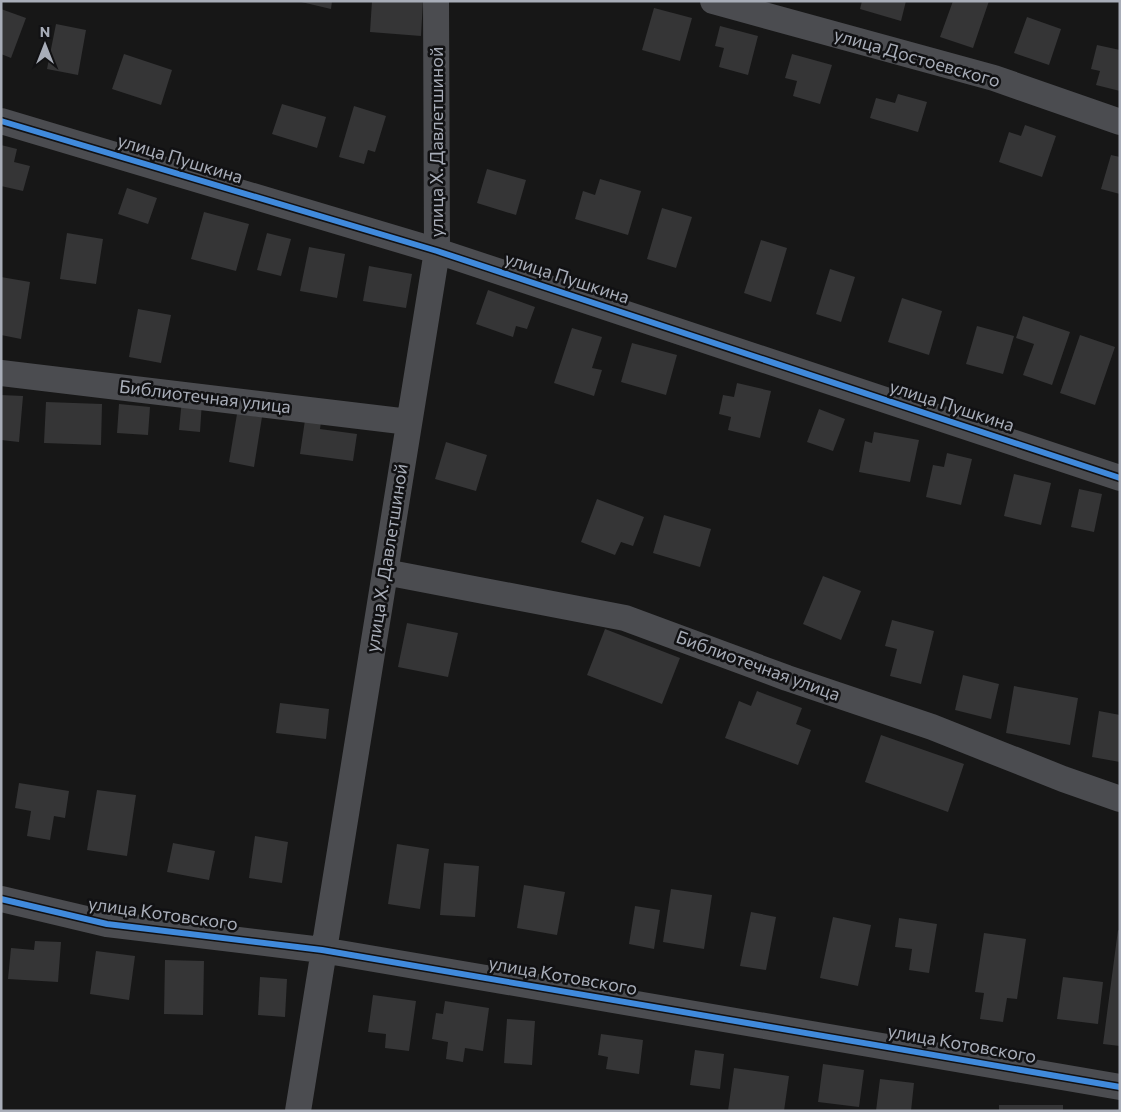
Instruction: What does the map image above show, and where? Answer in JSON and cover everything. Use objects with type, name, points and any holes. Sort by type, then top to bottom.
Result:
[{"type":"street","name":"улица Х. Давлетшиной","points":[[298,1111],[322,950],[437,251],[436,1]]},
{"type":"street","name":"улица Достоевского","points":[[713,1],[994,78],[1120,122]]},
{"type":"street","name":"улица Пушкина","points":[[1,121],[437,251],[1120,478]]},
{"type":"street","name":"Библиотечная улица","points":[[1,373],[409,422]]},
{"type":"street","name":"Библиотечная улица","points":[[385,572],[625,618],[787,678],[932,727],[1063,780],[1120,798]]},
{"type":"street","name":"улица Котовского","points":[[1,899],[107,924],[322,950],[1120,1086]]},
{"type":"building","points":[[297,1],[332,1],[331,9]]},
{"type":"building","points":[[372,1],[423,1],[421,36],[370,32]]},
{"type":"building","points":[[862,1],[906,1],[901,21],[860,9]]},
{"type":"building","points":[[953,1],[989,1],[973,48],[940,37]]},
{"type":"building","points":[[654,8],[692,18],[680,61],[642,50]]},
{"type":"building","points":[[1,9],[26,18],[11,58],[1,54]]},
{"type":"building","points":[[1027,17],[1061,29],[1049,65],[1014,53]]},
{"type":"building","points":[[56,24],[86,30],[78,75],[47,69]]},
{"type":"building","points":[[720,26],[758,36],[748,75],[719,67],[724,48],[715,46]]},
{"type":"building","points":[[1097,45],[1120,50],[1120,91],[1096,85],[1100,71],[1091,69]]},
{"type":"building","points":[[124,54],[172,70],[161,105],[112,89]]},
{"type":"building","points":[[792,54],[832,65],[820,104],[793,96],[797,81],[785,78]]},
{"type":"building","points":[[898,94],[927,102],[918,132],[870,118],[876,98],[895,103]]},
{"type":"building","points":[[282,104],[326,117],[317,148],[272,134]]},
{"type":"building","points":[[354,106],[386,116],[375,152],[368,150],[364,164],[339,157]]},
{"type":"building","points":[[1025,125],[1056,136],[1042,177],[999,162],[1009,132],[1021,136]]},
{"type":"building","points":[[1,145],[17,149],[14,162],[30,166],[23,191],[1,186]]},
{"type":"building","points":[[1111,155],[1120,157],[1120,194],[1101,189]]},
{"type":"building","points":[[487,169],[526,180],[516,215],[477,203]]},
{"type":"building","points":[[600,179],[641,191],[628,235],[575,219],[583,191],[595,195]]},
{"type":"building","points":[[127,188],[157,198],[148,224],[118,214]]},
{"type":"building","points":[[662,208],[692,217],[676,268],[647,259]]},
{"type":"building","points":[[204,212],[249,224],[236,271],[191,259]]},
{"type":"building","points":[[67,233],[103,239],[96,284],[60,279]]},
{"type":"building","points":[[267,233],[291,239],[281,276],[257,270]]},
{"type":"building","points":[[761,240],[787,248],[771,302],[744,293]]},
{"type":"building","points":[[309,247],[345,254],[337,298],[300,291]]},
{"type":"building","points":[[369,266],[412,274],[406,308],[363,301]]},
{"type":"building","points":[[830,269],[855,277],[841,322],[816,314]]},
{"type":"building","points":[[1,277],[30,282],[21,339],[1,335]]},
{"type":"building","points":[[488,290],[535,307],[527,329],[516,326],[513,337],[476,324]]},
{"type":"building","points":[[902,298],[942,311],[929,355],[888,342]]},
{"type":"building","points":[[138,309],[171,315],[161,363],[129,357]]},
{"type":"building","points":[[1023,316],[1070,332],[1052,385],[1023,375],[1034,344],[1016,338]]},
{"type":"building","points":[[977,326],[1014,336],[1003,374],[966,364]]},
{"type":"building","points":[[572,328],[602,337],[592,368],[602,370],[594,396],[554,383]]},
{"type":"building","points":[[1080,335],[1115,347],[1095,405],[1060,393]]},
{"type":"building","points":[[632,343],[677,355],[666,395],[621,382]]},
{"type":"building","points":[[737,383],[771,391],[760,438],[728,430],[731,417],[719,414],[723,395],[734,397]]},
{"type":"building","points":[[1,395],[23,396],[19,442],[1,440]]},
{"type":"building","points":[[182,399],[202,401],[200,432],[179,430]]},
{"type":"building","points":[[46,402],[102,404],[101,445],[44,443]]},
{"type":"building","points":[[119,404],[150,407],[148,435],[117,433]]},
{"type":"building","points":[[819,409],[845,419],[833,451],[807,442]]},
{"type":"building","points":[[237,414],[262,417],[254,467],[229,462]]},
{"type":"building","points":[[305,420],[321,422],[320,429],[357,434],[353,461],[300,454]]},
{"type":"building","points":[[874,432],[919,440],[910,482],[859,472],[865,441],[872,443]]},
{"type":"building","points":[[446,442],[487,455],[476,491],[435,479]]},
{"type":"building","points":[[947,453],[972,459],[961,505],[926,497],[933,465],[944,467]]},
{"type":"building","points":[[1014,474],[1051,483],[1041,525],[1004,516]]},
{"type":"building","points":[[1079,489],[1102,494],[1094,532],[1071,527]]},
{"type":"building","points":[[597,499],[644,517],[633,546],[621,542],[615,555],[581,542]]},
{"type":"building","points":[[664,515],[711,529],[700,567],[653,553]]},
{"type":"building","points":[[823,576],[861,591],[841,640],[803,624]]},
{"type":"building","points":[[892,620],[934,631],[921,684],[890,676],[897,649],[885,646]]},
{"type":"building","points":[[407,623],[458,633],[448,677],[398,667]]},
{"type":"building","points":[[605,629],[680,658],[662,704],[587,675]]},
{"type":"building","points":[[963,675],[999,684],[991,719],[955,710]]},
{"type":"building","points":[[1014,686],[1078,698],[1070,745],[1006,733]]},
{"type":"building","points":[[757,691],[802,708],[796,724],[811,730],[798,765],[725,738],[739,701],[751,706]]},
{"type":"building","points":[[280,703],[329,709],[326,739],[276,733]]},
{"type":"building","points":[[1099,711],[1120,715],[1120,762],[1092,757]]},
{"type":"building","points":[[881,735],[964,764],[948,812],[865,782]]},
{"type":"building","points":[[19,783],[69,791],[65,818],[54,816],[50,840],[27,836],[31,811],[15,808]]},
{"type":"building","points":[[97,790],[136,795],[127,856],[87,850]]},
{"type":"building","points":[[255,836],[288,842],[282,883],[249,878]]},
{"type":"building","points":[[173,843],[215,851],[209,880],[167,872]]},
{"type":"building","points":[[397,844],[429,849],[420,909],[388,904]]},
{"type":"building","points":[[444,863],[479,866],[475,917],[440,915]]},
{"type":"building","points":[[524,885],[565,892],[557,935],[517,928]]},
{"type":"building","points":[[671,889],[712,895],[704,949],[663,942]]},
{"type":"building","points":[[635,906],[660,910],[654,949],[629,944]]},
{"type":"building","points":[[751,912],[776,917],[766,970],[740,966]]},
{"type":"building","points":[[833,917],[871,925],[858,986],[820,978]]},
{"type":"building","points":[[899,918],[937,924],[929,973],[909,970],[912,949],[895,947]]},
{"type":"building","points":[[1118,930],[1120,931],[1120,1046],[1103,1044]]},
{"type":"building","points":[[984,933],[1026,939],[1017,999],[1007,998],[1003,1022],[980,1019],[984,993],[975,992]]},
{"type":"building","points":[[35,941],[61,942],[58,982],[8,979],[11,948],[34,950]]},
{"type":"building","points":[[96,951],[135,956],[129,1000],[90,994]]},
{"type":"building","points":[[165,960],[204,961],[203,1015],[164,1014]]},
{"type":"building","points":[[260,977],[287,979],[285,1017],[258,1015]]},
{"type":"building","points":[[1063,977],[1103,982],[1098,1024],[1057,1019]]},
{"type":"building","points":[[373,995],[416,1001],[409,1051],[385,1048],[386,1034],[368,1032]]},
{"type":"building","points":[[445,1001],[489,1008],[483,1051],[465,1048],[463,1062],[446,1059],[448,1042],[432,1039],[436,1013],[443,1014]]},
{"type":"building","points":[[507,1019],[535,1021],[532,1065],[504,1063]]},
{"type":"building","points":[[601,1034],[643,1040],[639,1074],[606,1069],[608,1057],[598,1055]]},
{"type":"building","points":[[695,1050],[724,1054],[720,1089],[690,1085]]},
{"type":"building","points":[[823,1064],[864,1070],[859,1107],[818,1102]]},
{"type":"building","points":[[734,1068],[789,1076],[784,1111],[728,1111]]},
{"type":"building","points":[[880,1079],[914,1083],[911,1111],[876,1111]]},
{"type":"building","points":[[999,1105],[1063,1105],[1063,1111],[999,1111]]},
{"type":"cycle path","points":[[1,121],[437,251],[1120,478]]},
{"type":"cycle path","points":[[1,899],[107,924],[322,950],[1120,1087]]}]
